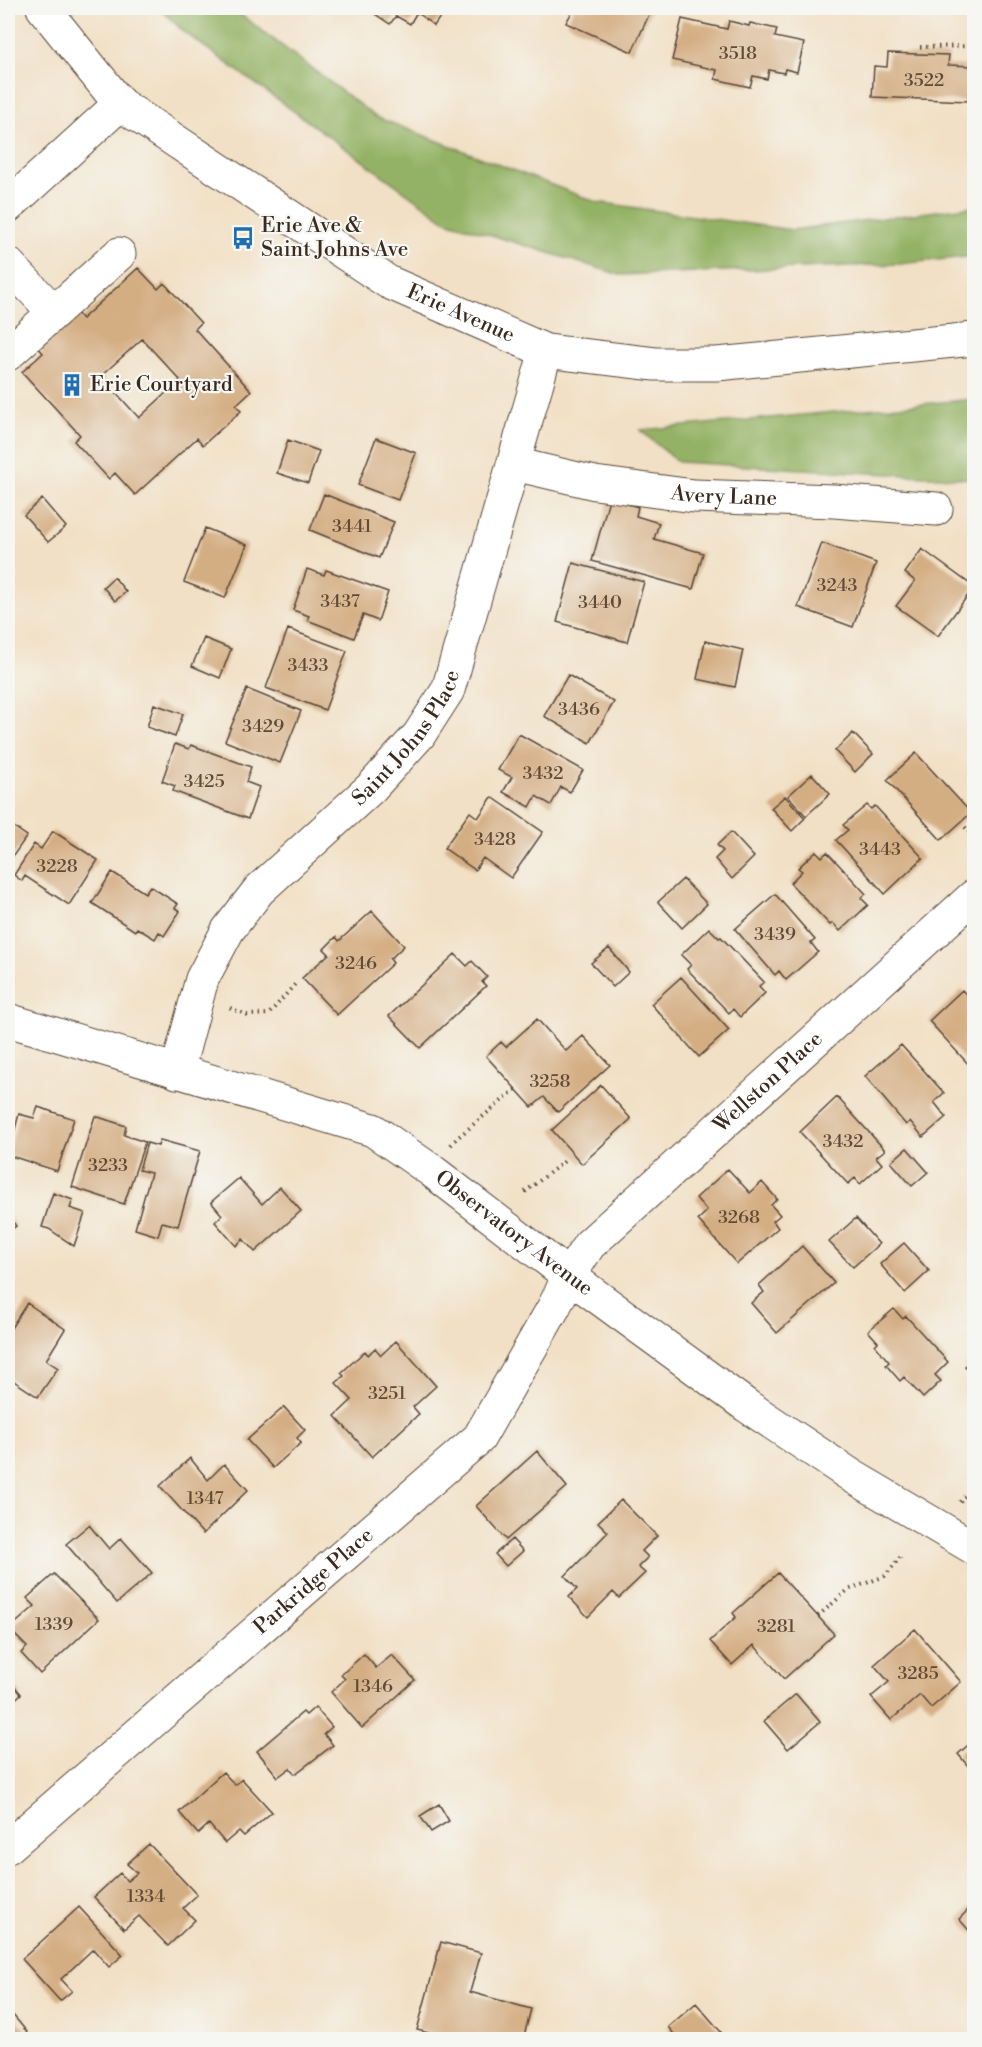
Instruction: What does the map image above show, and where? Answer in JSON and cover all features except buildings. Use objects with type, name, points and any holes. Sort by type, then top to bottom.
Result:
[{"type":"street","name":"Erie Avenue","points":[[43,8],[120,104],[388,282],[546,351],[655,364],[717,364],[975,339]]},
{"type":"street","points":[[8,206],[120,104]]},
{"type":"street","points":[[8,354],[119,254]]},
{"type":"street","points":[[8,264],[54,312]]},
{"type":"street","name":"Saint Johns Place","points":[[177,1072],[202,979],[228,930],[259,890],[371,788],[419,735],[448,690],[546,351]]},
{"type":"street","name":"Avery Lane","points":[[514,464],[595,483],[694,496],[834,501],[936,509]]},
{"type":"street","name":"Wellston Place","points":[[569,1276],[589,1245],[975,896]]},
{"type":"street","name":"Observatory Avenue","points":[[8,1020],[373,1131],[432,1171],[569,1276],[747,1406],[852,1476],[975,1548]]},
{"type":"street","name":"Parkridge Place","points":[[8,1847],[479,1438],[554,1307],[569,1276]]},
{"type":"path","points":[[920,47],[974,46]]},
{"type":"path","points":[[964,827],[975,837]]},
{"type":"path","points":[[230,1008],[247,1015],[269,1014],[296,983]]},
{"type":"path","points":[[432,1171],[456,1139],[516,1089]]},
{"type":"path","points":[[525,1192],[566,1160]]},
{"type":"path","points":[[818,1616],[848,1590],[885,1576],[902,1555]]},
{"type":"green space","points":[[159,8],[232,8],[376,117],[596,202],[792,230],[974,206],[974,256],[899,264],[620,275],[446,221],[184,32]]},
{"type":"green space","points":[[974,399],[974,479],[678,462],[640,430]]},
{"type":"place","name":"Erie Ave & Saint Johns Ave","points":[[243,238]]},
{"type":"place","name":"Erie Courtyard","points":[[72,385]]}]
